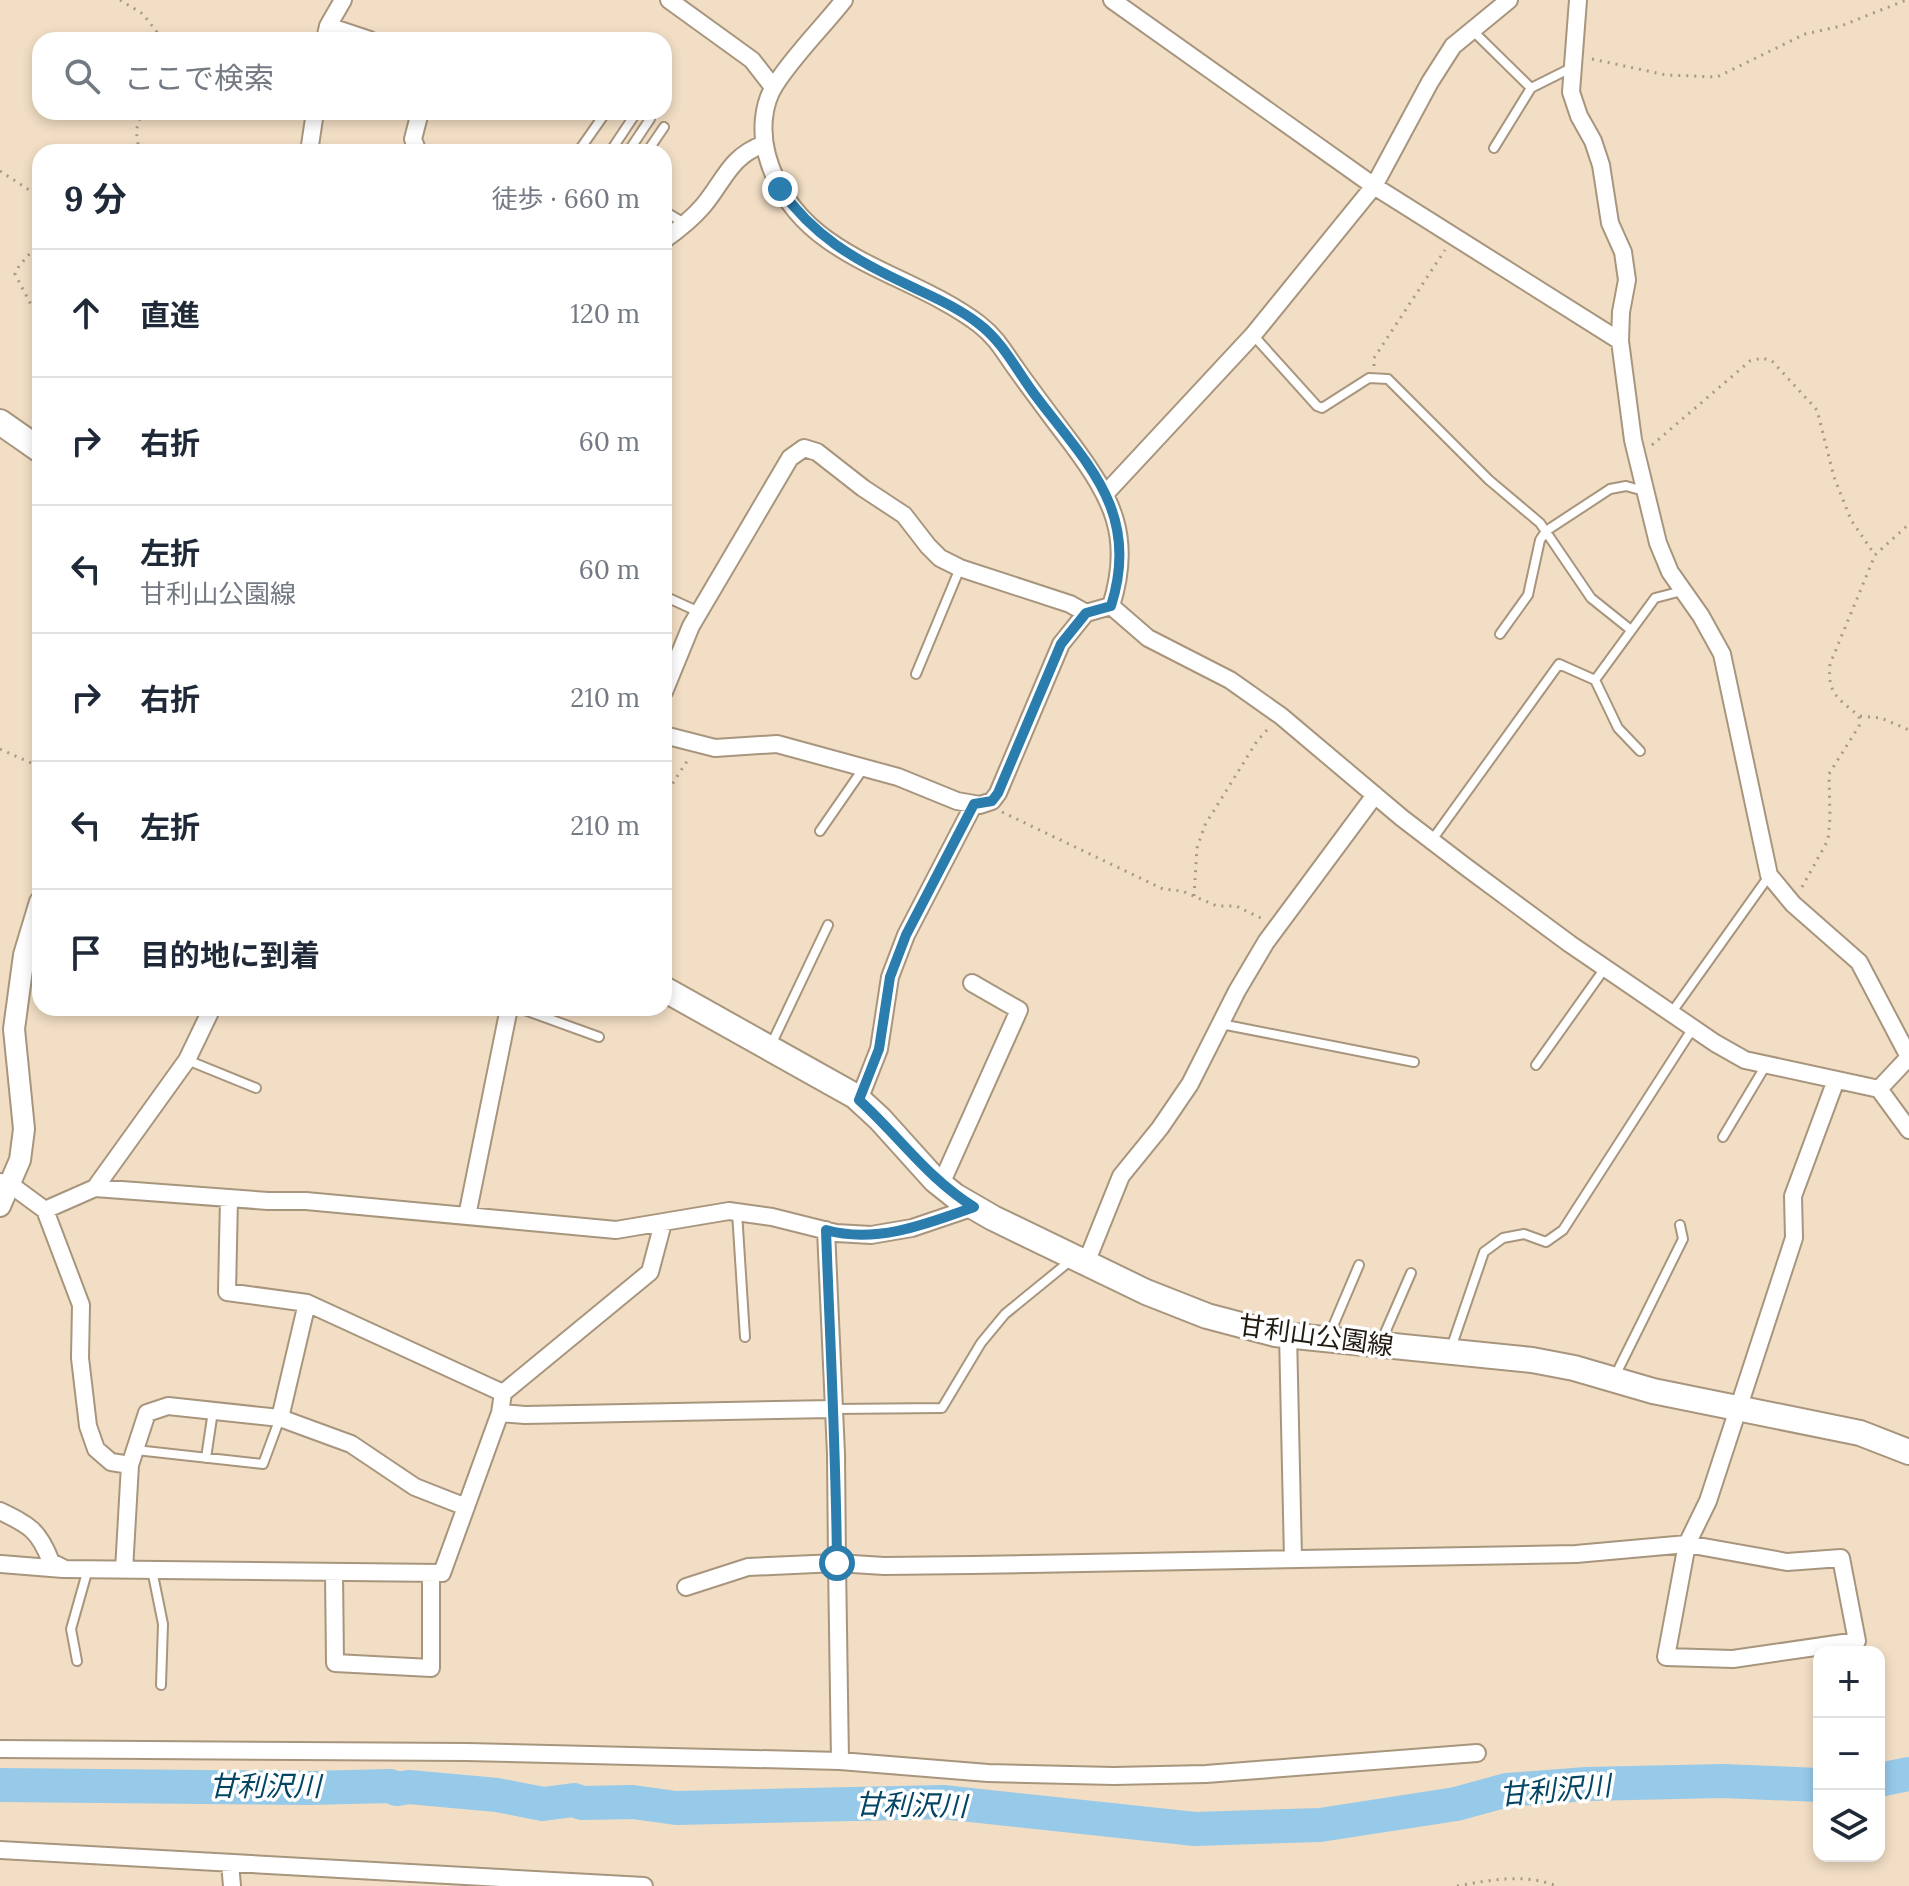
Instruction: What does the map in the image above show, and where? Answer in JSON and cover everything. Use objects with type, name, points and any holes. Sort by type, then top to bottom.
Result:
[{"type":"main road","points":[[0,422],[32,444]]},
{"type":"main road","name":"甘利山公園線","points":[[672,993],[822,1076],[859,1100],[941,1184],[974,1207],[1146,1292],[1207,1316],[1254,1329],[1288,1334],[1532,1360],[1653,1391],[1860,1433],[1909,1452]]},
{"type":"street","points":[[327,32],[343,0]]},
{"type":"street","points":[[669,0],[752,60],[773,87]]},
{"type":"street","points":[[844,0],[773,87],[761,133],[780,189],[799,215],[828,241],[863,263],[952,306],[1002,345],[1014,366],[1099,480],[1113,508],[1121,539],[1118,583],[1111,606]]},
{"type":"street","points":[[1112,0],[1374,186],[1620,341]]},
{"type":"street","points":[[1106,493],[1253,335],[1374,186],[1453,46],[1509,0]]},
{"type":"street","points":[[1578,0],[1571,92],[1601,165],[1610,223],[1623,252],[1627,280],[1620,341],[1636,453],[1658,543],[1670,572],[1701,616],[1722,654],[1769,875],[1793,904],[1859,962],[1909,1057],[1879,1089]]},
{"type":"street","points":[[310,144],[314,120]]},
{"type":"street","points":[[415,144],[413,139],[418,120]]},
{"type":"street","points":[[672,234],[703,206],[738,158],[747,150],[764,144]]},
{"type":"street","points":[[672,674],[700,612],[790,458],[804,448],[817,452],[904,515],[940,558],[960,568],[1070,604],[1086,613]]},
{"type":"street","points":[[672,737],[715,748],[777,744],[898,777],[957,801],[974,804],[992,801],[1061,644],[1086,613],[1111,606]]},
{"type":"street","points":[[1111,606],[1148,638],[1230,680],[1281,716],[1432,841],[1715,1043],[1745,1060],[1879,1089],[1909,1130]]},
{"type":"street","points":[[1080,1260],[1121,1176],[1160,1128],[1190,1084],[1237,991],[1277,926],[1375,795]]},
{"type":"street","points":[[859,1100],[879,1049],[890,977],[906,935],[974,804]]},
{"type":"street","points":[[0,1206],[6,1184],[20,1160],[24,1129],[14,1029],[18,986],[32,928]]},
{"type":"street","points":[[941,1184],[1019,1010],[972,983]]},
{"type":"street","points":[[95,1188],[187,1060],[208,1016]]},
{"type":"street","points":[[467,1216],[507,1016]]},
{"type":"street","points":[[686,1587],[748,1567],[837,1563],[971,1565],[1576,1554],[1687,1544],[1787,1562],[1841,1558],[1857,1641],[1733,1659],[1666,1657],[1687,1544],[1708,1501],[1794,1238],[1793,1196],[1836,1080]]},
{"type":"street","points":[[6,1184],[45,1210],[81,1305],[80,1358],[88,1426],[96,1449],[111,1462],[132,1457]]},
{"type":"street","points":[[45,1210],[95,1188],[306,1201],[616,1230],[729,1211],[826,1230],[871,1235],[912,1228],[974,1207]]},
{"type":"street","points":[[229,1198],[227,1292],[307,1303],[503,1393]]},
{"type":"street","points":[[1,1564],[65,1569],[442,1573],[500,1413],[503,1393],[650,1272],[663,1223]]},
{"type":"street","points":[[826,1230],[836,1454],[840,1761]]},
{"type":"street","points":[[280,1418],[307,1303]]},
{"type":"street","points":[[1288,1334],[1293,1558]]},
{"type":"street","points":[[124,1570],[132,1457],[147,1413],[168,1406],[280,1418],[351,1444],[415,1487],[466,1507]]},
{"type":"street","points":[[500,1413],[541,1415],[832,1409]]},
{"type":"street","points":[[0,1511],[30,1526],[46,1547],[51,1562],[65,1569]]},
{"type":"street","points":[[334,1572],[335,1663],[431,1668],[431,1573]]},
{"type":"street","points":[[0,1749],[467,1752],[840,1761],[1002,1774],[1114,1776],[1206,1774],[1477,1753]]},
{"type":"street","points":[[0,1850],[644,1886]]},
{"type":"street","points":[[230,1863],[232,1886]]},
{"type":"lane","points":[[1472,30],[1531,88]]},
{"type":"lane","points":[[1494,148],[1531,88],[1574,61]]},
{"type":"lane","points":[[584,144],[600,120]]},
{"type":"lane","points":[[615,144],[631,120]]},
{"type":"lane","points":[[633,144],[649,120]]},
{"type":"lane","points":[[652,144],[664,127]]},
{"type":"lane","points":[[672,216],[686,224]]},
{"type":"lane","points":[[1253,335],[1322,408],[1369,378],[1388,379],[1489,480],[1540,523],[1591,598],[1631,630]]},
{"type":"lane","points":[[1500,634],[1528,595],[1540,540],[1546,531],[1610,489],[1626,486],[1645,491]]},
{"type":"lane","points":[[916,674],[960,568]]},
{"type":"lane","points":[[1595,680],[1655,598],[1683,590]]},
{"type":"lane","points":[[672,600],[700,612]]},
{"type":"lane","points":[[1432,841],[1559,664],[1595,680],[1618,728],[1640,751]]},
{"type":"lane","points":[[820,831],[863,769]]},
{"type":"lane","points":[[1672,1012],[1769,875]]},
{"type":"lane","points":[[769,1048],[828,925]]},
{"type":"lane","points":[[1536,1065],[1605,967]]},
{"type":"lane","points":[[541,1016],[599,1037]]},
{"type":"lane","points":[[1221,1024],[1414,1062]]},
{"type":"lane","points":[[1449,1353],[1484,1252],[1503,1238],[1524,1234],[1546,1242],[1563,1230],[1694,1027]]},
{"type":"lane","points":[[187,1060],[256,1088]]},
{"type":"lane","points":[[1723,1137],[1766,1065]]},
{"type":"lane","points":[[737,1212],[745,1337]]},
{"type":"lane","points":[[1613,1379],[1683,1239],[1680,1225]]},
{"type":"lane","points":[[832,1409],[942,1408],[981,1343],[1005,1314],[1080,1260]]},
{"type":"lane","points":[[1328,1338],[1359,1265]]},
{"type":"lane","points":[[1380,1344],[1411,1273]]},
{"type":"lane","points":[[206,1458],[213,1411]]},
{"type":"lane","points":[[132,1457],[206,1458],[263,1464],[280,1418]]},
{"type":"lane","points":[[77,1661],[71,1629],[88,1569]]},
{"type":"lane","points":[[152,1570],[163,1624],[161,1685]]},
{"type":"path","points":[[120,0],[143,14],[157,32]]},
{"type":"path","points":[[1574,61],[1666,75],[1717,77],[1805,34],[1841,26],[1906,0]]},
{"type":"path","points":[[138,120],[138,144]]},
{"type":"path","points":[[0,171],[32,192]]},
{"type":"path","points":[[1374,377],[1374,358],[1454,236]]},
{"type":"path","points":[[32,252],[15,274],[32,307]]},
{"type":"path","points":[[1636,453],[1655,443],[1750,361],[1762,358],[1772,361],[1817,410],[1834,477],[1851,520],[1875,555]]},
{"type":"path","points":[[1909,524],[1875,555],[1830,664],[1828,680],[1833,693],[1859,716],[1881,718],[1909,730]]},
{"type":"path","points":[[1194,896],[1197,848],[1205,825],[1257,741],[1281,716]]},
{"type":"path","points":[[1793,904],[1828,840],[1829,774],[1859,726],[1859,716]]},
{"type":"path","points":[[672,784],[697,745]]},
{"type":"path","points":[[0,749],[32,763]]},
{"type":"path","points":[[992,801],[1000,811],[1163,889],[1182,891],[1217,906],[1236,906],[1277,926]]},
{"type":"path","points":[[1457,1886],[1509,1878],[1543,1881],[1557,1886]]},
{"type":"waterway","name":"甘利沢川","points":[[1885,1779],[1909,1774]]},
{"type":"waterway","name":"甘利沢川","points":[[0,1785],[390,1786],[397,1789],[409,1787],[497,1795],[543,1804],[574,1800],[582,1803],[633,1802],[676,1808],[943,1802],[1195,1829],[1320,1825],[1456,1804],[1507,1790],[1586,1784],[1723,1781],[1813,1785]]},
{"type":"route","points":[[780,189],[799,215],[828,241],[863,263],[952,306],[1002,345],[1014,366],[1099,480],[1113,508],[1121,539],[1118,583],[1111,606],[1086,613],[1061,644],[998,793],[992,801],[974,804],[906,935],[890,977],[879,1049],[859,1100],[935,1180],[974,1207],[912,1228],[871,1235],[826,1230],[836,1454],[837,1563]]}]
